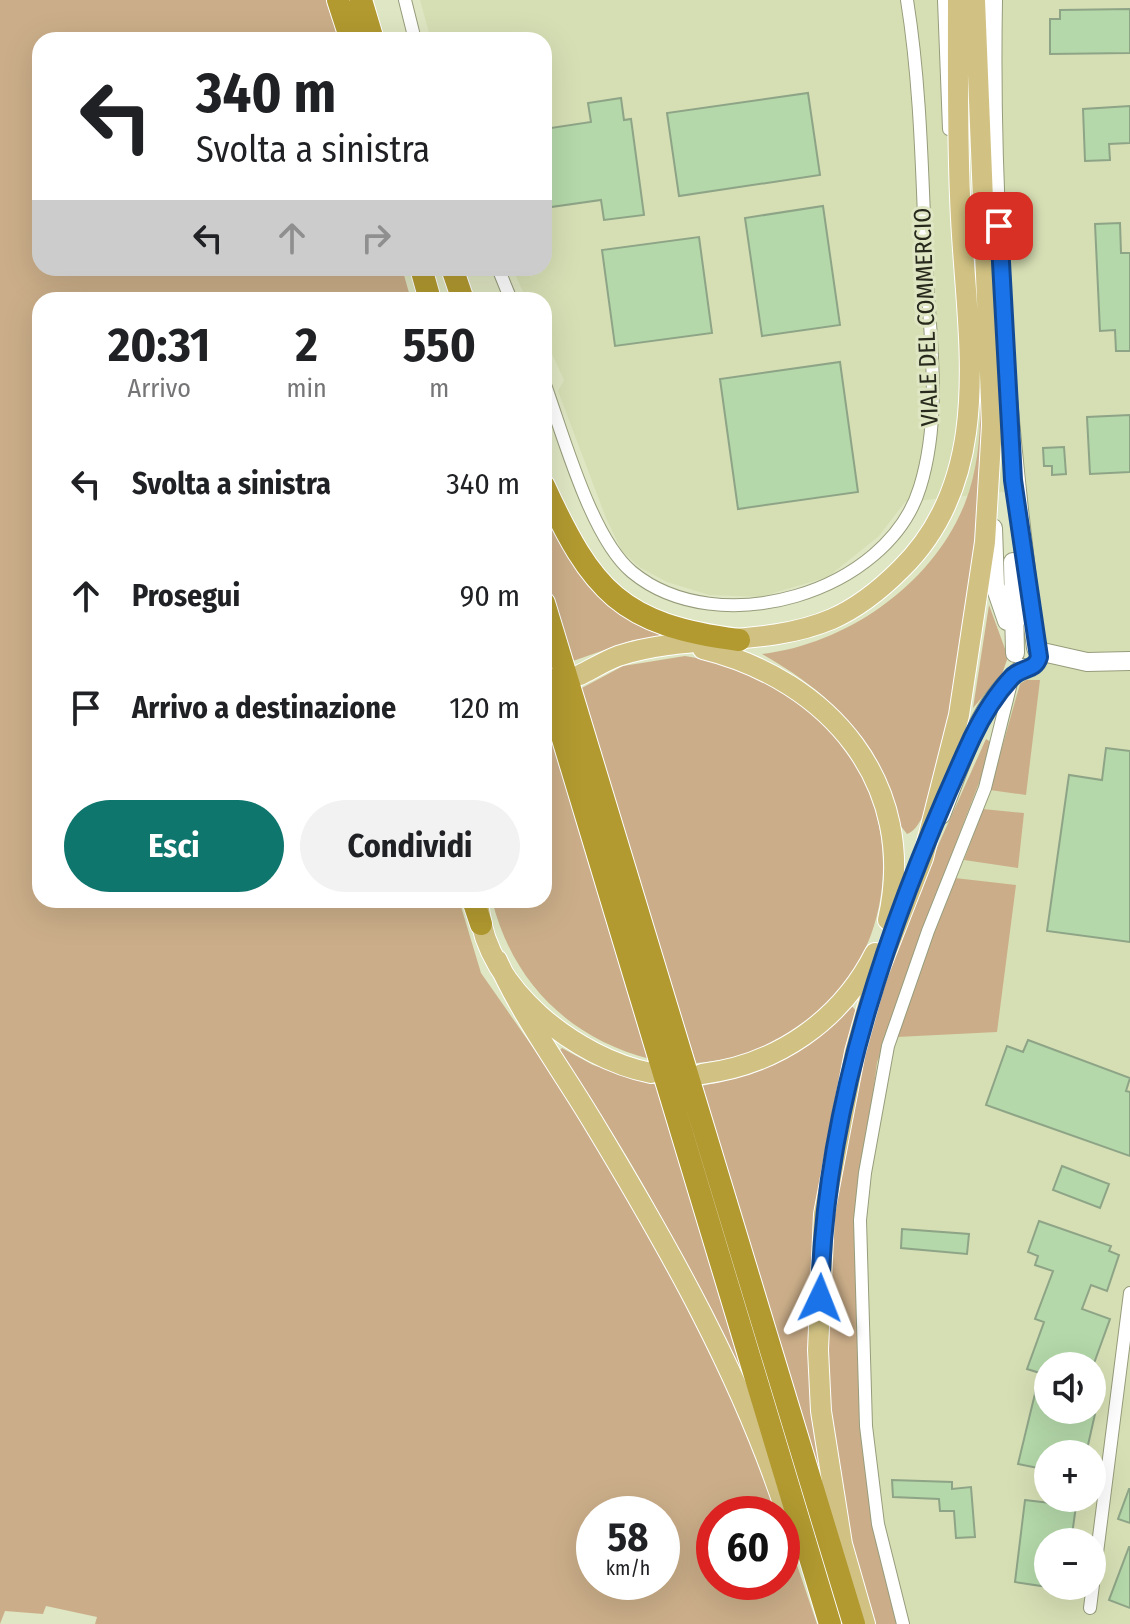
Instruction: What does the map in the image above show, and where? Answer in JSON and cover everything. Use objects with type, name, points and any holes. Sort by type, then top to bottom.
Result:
[{"type":"highway","points":[[338,0],[348,32]]},
{"type":"highway","points":[[361,0],[371,32]]},
{"type":"highway","points":[[552,503],[572,547],[588,570],[625,606],[666,627],[739,640]]},
{"type":"highway","points":[[552,629],[854,1624]]},
{"type":"highway","points":[[552,703],[830,1624]]},
{"type":"highway","points":[[478,908],[481,924]]},
{"type":"main road","points":[[580,675],[617,656],[739,640],[816,625],[855,606],[910,560],[937,523],[962,467],[969,419],[960,209],[958,0]]},
{"type":"main road","points":[[865,1624],[842,1544],[821,1411],[818,1350],[824,1214],[855,1052],[875,980],[923,858],[969,666],[991,484],[992,425],[975,0]]},
{"type":"main road","points":[[687,645],[732,656],[779,676],[816,701],[847,734],[866,764],[885,815],[894,872],[875,980]]},
{"type":"main road","points":[[888,919],[913,883]]},
{"type":"main road","points":[[481,924],[520,1010],[599,1133],[680,1271],[716,1342],[781,1498],[822,1624]]},
{"type":"main road","points":[[702,1074],[752,1064],[800,1039],[847,995],[880,944]]},
{"type":"main road","points":[[497,960],[538,1014],[562,1035],[604,1059],[651,1073]]},
{"type":"street","points":[[405,0],[413,32]]},
{"type":"street","name":"VIALE DEL COMMERCIO","points":[[552,402],[610,549],[633,573],[655,586],[696,602],[743,608],[780,601],[833,584],[874,553],[904,519],[919,491],[933,411],[909,0]]},
{"type":"street","points":[[944,0],[949,139],[960,209]]},
{"type":"street","points":[[903,1624],[878,1524],[866,1426],[860,1220],[865,1173],[879,1081],[897,1017],[956,866],[1025,659],[993,98],[993,0]]},
{"type":"street","points":[[1013,480],[1013,624]]},
{"type":"street","points":[[991,484],[995,586],[1025,659]]},
{"type":"street","points":[[1025,659],[1130,661]]},
{"type":"street","points":[[923,858],[973,737],[1025,659]]},
{"type":"street","points":[[973,737],[992,734],[998,744]]},
{"type":"street","points":[[1090,1608],[1130,1293]]},
{"type":"shaded area","points":[[0,0],[327,0],[337,32],[32,32],[32,276],[404,276],[409,292],[32,292],[32,908],[461,908],[481,973],[557,1082],[657,1245],[733,1399],[772,1496],[696,1496],[696,1600],[800,1600],[800,1574],[817,1624],[95,1624],[97,1617],[46,1606],[43,1614],[5,1611],[0,1624]]},
{"type":"shaded area","points":[[420,0],[1130,0],[1130,1624],[898,1624],[875,1537],[866,1467],[858,1209],[877,1063],[913,955],[994,744],[1042,638],[1022,490],[905,502],[879,536],[828,577],[760,597],[709,595],[667,582],[639,567],[622,551],[606,518],[558,391],[564,380],[552,354],[552,292],[523,292],[516,276],[552,276],[552,32],[429,32]]},
{"type":"shaded area","points":[[978,332],[983,430],[962,647],[938,773],[923,815],[907,834],[900,825],[877,768],[850,724],[813,688],[762,654],[825,638],[883,605],[909,584],[951,532],[972,483],[979,440]]},
{"type":"shaded area","points":[[552,511],[637,619],[665,637],[633,640],[573,661],[552,594]]},
{"type":"shaded area","points":[[989,605],[1008,657],[1002,674],[973,708]]},
{"type":"shaded area","points":[[685,656],[726,666],[765,682],[802,704],[833,733],[856,765],[872,801],[881,838],[883,877],[877,915],[864,951],[844,984],[817,1013],[790,1033],[761,1048],[730,1058],[696,1063],[580,689],[623,666]]},
{"type":"shaded area","points":[[1026,680],[1040,680],[1026,795],[990,790],[1020,684]]},
{"type":"shaded area","points":[[552,738],[650,1059],[594,1037],[569,1021],[529,980],[501,929],[494,908],[552,908]]},
{"type":"shaded area","points":[[986,739],[994,744],[913,955],[877,1063],[858,1209],[866,1467],[875,1537],[898,1624],[872,1624],[845,1520],[826,1397],[832,1204],[853,1089],[888,967],[913,901]]},
{"type":"shaded area","points":[[983,809],[1024,813],[1018,868],[964,860]]},
{"type":"shaded area","points":[[955,878],[1016,885],[997,1032],[897,1037],[929,942]]},
{"type":"shaded area","points":[[851,1005],[858,1013],[817,1203],[821,1473],[816,1468],[701,1086],[744,1075],[784,1059],[819,1037]]},
{"type":"shaded area","points":[[562,1048],[593,1065],[657,1085],[765,1433],[672,1237],[618,1143],[557,1053]]},
{"type":"building","points":[[1130,9],[1130,53],[1050,54],[1050,19],[1060,19],[1060,10]]},
{"type":"building","points":[[808,93],[820,175],[679,196],[667,113]]},
{"type":"building","points":[[621,98],[624,120],[631,119],[644,215],[604,220],[601,200],[552,207],[552,128],[591,122],[588,103]]},
{"type":"building","points":[[1130,106],[1130,143],[1109,144],[1110,160],[1085,161],[1083,109]]},
{"type":"building","points":[[823,206],[840,325],[762,336],[745,218]]},
{"type":"building","points":[[1120,223],[1121,253],[1130,253],[1130,351],[1116,351],[1115,330],[1100,331],[1095,224]]},
{"type":"building","points":[[699,237],[712,333],[615,346],[602,250]]},
{"type":"building","points":[[840,362],[858,492],[738,509],[720,379]]},
{"type":"building","points":[[1130,415],[1130,472],[1090,474],[1087,417]]},
{"type":"building","points":[[1064,447],[1066,474],[1052,475],[1052,466],[1044,466],[1043,448]]},
{"type":"building","points":[[1106,748],[1130,751],[1130,942],[1047,931],[1069,775],[1102,780]]},
{"type":"building","points":[[1028,1040],[1130,1078],[1126,1091],[1130,1092],[1130,1156],[986,1105],[1007,1046],[1023,1052]]},
{"type":"building","points":[[1062,1166],[1109,1184],[1100,1208],[1053,1190]]},
{"type":"building","points":[[1039,1221],[1111,1246],[1109,1251],[1119,1255],[1107,1291],[1091,1285],[1082,1309],[1110,1319],[1098,1352],[1034,1352],[1034,1371],[1027,1369],[1044,1322],[1035,1319],[1053,1271],[1035,1265],[1038,1256],[1028,1252]]},
{"type":"building","points":[[902,1229],[969,1234],[967,1254],[901,1248]]},
{"type":"building","points":[[1034,1398],[1034,1424],[1093,1424],[1089,1440],[1034,1440],[1034,1467],[1018,1464]]},
{"type":"building","points":[[892,1480],[952,1482],[952,1489],[971,1487],[975,1537],[956,1538],[954,1511],[940,1511],[939,1499],[893,1497]]},
{"type":"building","points":[[1130,1489],[1130,1523],[1118,1519]]},
{"type":"building","points":[[1025,1500],[1034,1501],[1034,1512],[1075,1512],[1073,1528],[1034,1528],[1034,1585],[1015,1582]]},
{"type":"building","points":[[1130,1547],[1130,1608],[1109,1600]]},
{"type":"route","points":[[820,1298],[824,1214],[837,1136],[875,980],[973,737],[989,707],[1013,676],[1023,668],[1035,666],[1039,657],[1013,480],[999,226]]}]
